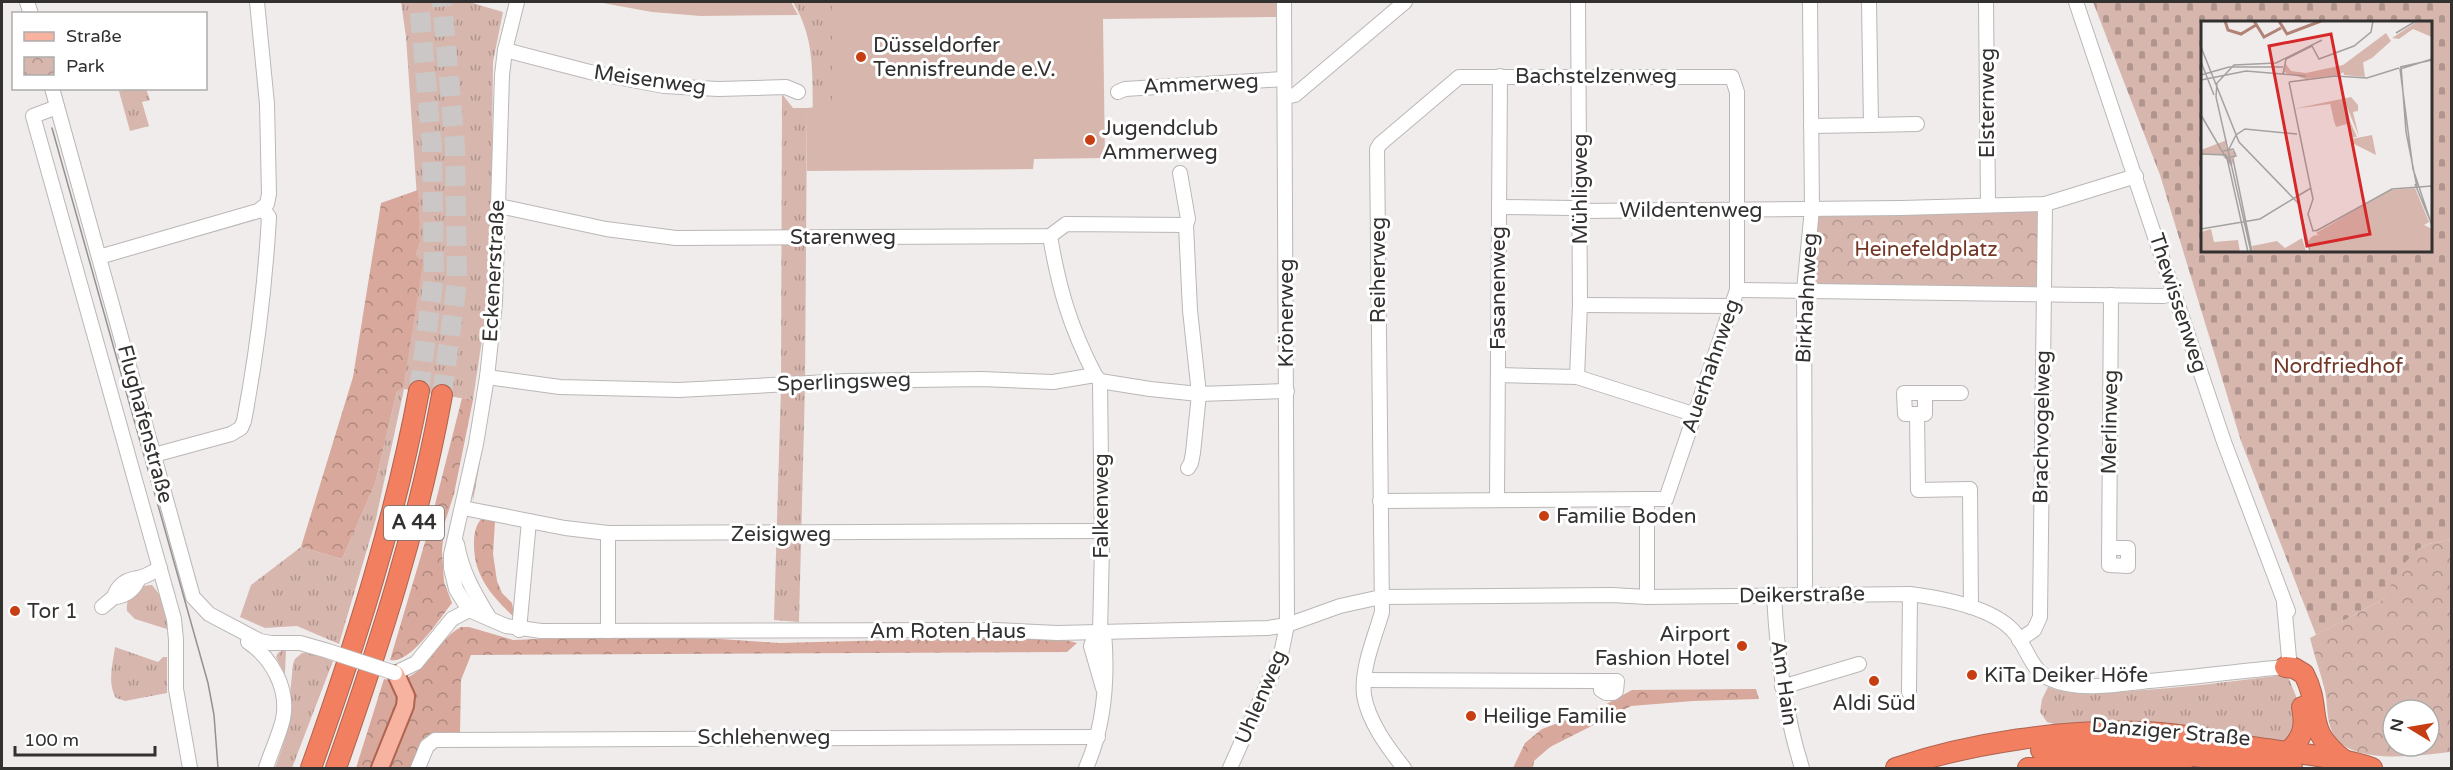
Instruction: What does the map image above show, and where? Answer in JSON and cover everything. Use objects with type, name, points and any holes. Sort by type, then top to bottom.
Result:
[{"type":"highway","name":"A 44","points":[[311,768],[396,503],[419,391]]},
{"type":"highway","name":"A 44","points":[[336,768],[378,650],[403,566],[432,451],[442,394]]},
{"type":"highway","points":[[299,768],[347,634],[361,618]]},
{"type":"highway","points":[[2290,760],[2305,725],[2297,681],[2292,668]]},
{"type":"highway","points":[[2292,668],[2307,681],[2315,723],[2320,736],[2328,748],[2347,763]]},
{"type":"highway","points":[[348,768],[355,715]]},
{"type":"highway","points":[[1896,768],[1930,757],[2078,732],[2144,732],[2290,760],[2347,763],[2372,768]]},
{"type":"highway","name":"Danziger Straße","points":[[1940,768],[2018,752],[2096,748],[2128,748],[2290,760]]},
{"type":"highway","name":"Danziger Straße","points":[[2028,768],[2127,766],[2182,768]]},
{"type":"main road","points":[[381,768],[405,706],[406,696],[395,673]]},
{"type":"street","points":[[257,2],[267,104],[269,194],[264,209]]},
{"type":"street","name":"Eckenerstraße","points":[[469,610],[459,597],[452,577],[452,555],[487,377],[495,303],[501,87],[505,50],[517,2]]},
{"type":"street","name":"Krönerweg","points":[[1284,2],[1287,625]]},
{"type":"street","points":[[1285,97],[1295,95],[1406,2]]},
{"type":"street","name":"Mühligweg","points":[[1577,377],[1580,305],[1578,2]]},
{"type":"street","name":"Birkhahnweg","points":[[1805,595],[1804,290],[1812,209],[1810,2]]},
{"type":"street","points":[[1869,2],[1871,125]]},
{"type":"street","name":"Elsternweg","points":[[1986,2],[1988,205]]},
{"type":"street","name":"Thewissenweg","points":[[2076,2],[2224,442],[2297,640],[2292,668]]},
{"type":"street","name":"Meisenweg","points":[[505,50],[591,72],[664,86],[786,87],[798,92]]},
{"type":"street","name":"Fasanenweg","points":[[1497,500],[1500,76]]},
{"type":"street","name":"Bachstelzenweg","points":[[1459,77],[1732,77]]},
{"type":"street","name":"Reiherweg","points":[[1365,680],[1382,612],[1377,149],[1459,77]]},
{"type":"street","name":"Auerhahnweg","points":[[1647,499],[1666,499],[1737,290],[1737,92],[1732,77]]},
{"type":"street","name":"Ammerweg","points":[[1118,92],[1125,88],[1284,79]]},
{"type":"street","name":"Flughafenstraße","points":[[53,90],[193,597],[209,614],[260,641],[300,643],[395,673]]},
{"type":"street","name":"Flughafenstraße","points":[[57,106],[33,116],[176,628],[176,689],[190,768]]},
{"type":"street","points":[[1811,126],[1917,124]]},
{"type":"street","points":[[1180,173],[1188,219],[1186,225],[1190,310],[1199,394],[1193,453],[1188,468]]},
{"type":"street","points":[[1812,209],[2045,204],[2136,176]]},
{"type":"street","name":"Brachvogelweg","points":[[2019,640],[2034,630],[2040,617],[2045,204]]},
{"type":"street","name":"Starenweg","points":[[499,206],[606,229],[676,238],[1050,236],[1066,224],[1186,225]]},
{"type":"street","name":"Wildentenweg","points":[[1499,207],[1572,208],[1580,211],[1812,209]]},
{"type":"street","points":[[99,257],[264,209]]},
{"type":"street","points":[[154,455],[231,434],[241,428],[256,356],[265,286],[269,217],[264,209]]},
{"type":"street","name":"Falkenweg","points":[[1050,236],[1058,282],[1072,328],[1098,378],[1102,531],[1100,632]]},
{"type":"street","points":[[1737,290],[2163,296],[2174,294]]},
{"type":"street","name":"Merlinweg","points":[[2109,548],[2111,295]]},
{"type":"street","points":[[1580,305],[1732,306]]},
{"type":"street","points":[[1498,375],[1577,377],[1693,414]]},
{"type":"street","name":"Sperlingsweg","points":[[487,377],[560,387],[679,390],[848,381],[982,379],[1053,382],[1098,378],[1150,389],[1199,394],[1287,392]]},
{"type":"street","points":[[1925,393],[1925,414],[1905,414],[1904,393],[1925,393],[1961,393]]},
{"type":"street","points":[[1917,414],[1918,490],[1970,489],[1971,607]]},
{"type":"street","points":[[1380,501],[1647,499],[1647,597]]},
{"type":"street","name":"Zeisigweg","points":[[463,508],[608,533],[1102,531]]},
{"type":"street","points":[[519,630],[529,521]]},
{"type":"street","points":[[608,533],[608,632]]},
{"type":"street","name":"Eckenerstraße","points":[[456,540],[460,562],[472,589],[490,619]]},
{"type":"street","points":[[102,606],[136,586],[140,578],[160,568]]},
{"type":"street","points":[[1909,692],[1910,594]]},
{"type":"street","name":"Deikerstraße","points":[[1287,625],[1340,606],[1381,597],[1910,594],[1943,598],[1971,607],[2003,623],[2019,640],[2029,658],[2045,676],[2054,681],[2074,685],[2130,683],[2292,668]]},
{"type":"street","name":"Am Hain","points":[[1774,595],[1782,687],[1792,736],[1802,768]]},
{"type":"street","points":[[395,673],[416,663],[452,619],[469,610]]},
{"type":"street","name":"Am Roten Haus","points":[[469,610],[519,630],[608,632],[995,630],[1057,633],[1268,628],[1287,625]]},
{"type":"street","name":"Uhlenweg","points":[[1230,768],[1281,654],[1287,625]]},
{"type":"street","points":[[231,626],[238,636],[266,656],[280,686],[284,704],[281,726],[266,768]]},
{"type":"street","points":[[1091,646],[1100,632]]},
{"type":"street","points":[[1100,632],[1107,676],[1103,688]]},
{"type":"street","points":[[1057,633],[1064,638],[1084,642],[1091,646],[1103,688],[1103,706],[1098,737],[1086,768]]},
{"type":"street","points":[[266,656],[276,643]]},
{"type":"street","points":[[1782,687],[1859,664]]},
{"type":"street","points":[[1404,768],[1386,744],[1370,713],[1364,693],[1365,680],[1601,681]]},
{"type":"street","name":"Schlehenweg","points":[[418,768],[431,742],[718,738],[1098,737]]},
{"type":"green space","points":[[401,2],[469,2],[503,12],[493,62],[491,239],[484,326],[473,400],[404,389],[376,519],[339,644],[297,626],[265,628],[240,617],[251,585],[301,547],[342,559],[375,484],[397,391],[416,255],[420,242],[406,37]]},
{"type":"green space","points":[[597,2],[791,2],[798,15],[701,16],[652,12]]},
{"type":"green space","points":[[793,2],[835,2],[833,113],[813,112],[809,42]]},
{"type":"green space","points":[[835,2],[1276,2],[1276,17],[1103,19],[1105,158],[1034,159],[1033,169],[807,171],[807,108],[832,105],[832,8]]},
{"type":"green space","name":"Nordfriedhof","points":[[2093,2],[2451,2],[2451,539],[2418,549],[2384,599],[2316,635],[2241,441],[2160,175]]},
{"type":"green space","points":[[146,90],[150,100],[142,102],[149,126],[130,131],[119,91]]},
{"type":"green space","points":[[782,94],[793,108],[807,108],[805,386],[799,622],[774,620],[781,388]]},
{"type":"green space","points":[[418,190],[420,242],[416,255],[423,263],[403,388],[397,391],[375,484],[342,559],[301,547],[353,377],[381,203]]},
{"type":"green space","name":"Heinefeldplatz","points":[[2037,211],[2037,287],[1812,284],[1818,213]]},
{"type":"green space","points":[[493,388],[473,501],[472,491],[490,392]]},
{"type":"green space","points":[[462,398],[473,400],[454,494],[445,522],[442,550],[444,582],[452,603],[415,648],[398,660],[390,660],[428,532]]},
{"type":"green space","points":[[482,518],[495,521],[493,554],[497,581],[502,593],[512,603],[515,618],[486,586],[477,567],[474,537],[476,527]]},
{"type":"green space","points":[[2451,539],[2451,752],[2441,753],[2441,698],[2381,698],[2381,756],[2367,754],[2351,749],[2339,741],[2331,729],[2325,692],[2310,638],[2384,599],[2399,569],[2418,549]]},
{"type":"green space","points":[[152,585],[162,598],[170,630],[135,619],[127,611],[128,601],[133,592],[141,587]]},
{"type":"green space","points":[[461,627],[469,627],[513,640],[612,636],[779,643],[1051,636],[1077,643],[1067,652],[471,655],[461,680],[460,734],[438,734],[426,738],[411,768],[356,768],[384,679],[397,680],[409,677],[418,671],[443,642]]},
{"type":"green space","points":[[115,647],[158,662],[163,657],[167,657],[167,693],[125,701],[116,698],[111,679]]},
{"type":"green space","points":[[286,650],[284,673],[276,657],[279,652]]},
{"type":"green space","points":[[302,653],[333,661],[292,768],[275,768],[286,736],[293,664]]},
{"type":"green space","points":[[2275,676],[2289,679],[2296,696],[2300,726],[2287,747],[2061,726],[2047,722],[2040,712],[2042,699],[2048,687],[2068,692],[2099,693],[2185,687]]},
{"type":"green space","points":[[1756,689],[1759,699],[1631,706],[1550,747],[1534,761],[1533,768],[1513,768],[1525,743],[1542,729],[1601,707],[1632,690]]},
{"type":"tunnel","points":[[419,2],[432,147],[434,276],[419,391]]},
{"type":"tunnel","points":[[442,2],[455,146],[457,282],[442,395]]},
{"type":"tram line","points":[[52,128],[208,683],[214,715],[218,768]]},
{"type":"place","name":"Düsseldorfer Tennisfreunde e.V.","points":[[861,57]]},
{"type":"place","name":"Jugendclub Ammerweg","points":[[1090,140]]},
{"type":"place","name":"Familie Boden","points":[[1544,516]]},
{"type":"place","name":"Tor 1","points":[[15,611]]},
{"type":"place","name":"Airport Fashion Hotel","points":[[1742,646]]},
{"type":"place","name":"KiTa Deiker Höfe","points":[[1972,675]]},
{"type":"place","name":"Aldi Süd","points":[[1874,681]]},
{"type":"place","name":"Heilige Familie","points":[[1471,716]]}]
